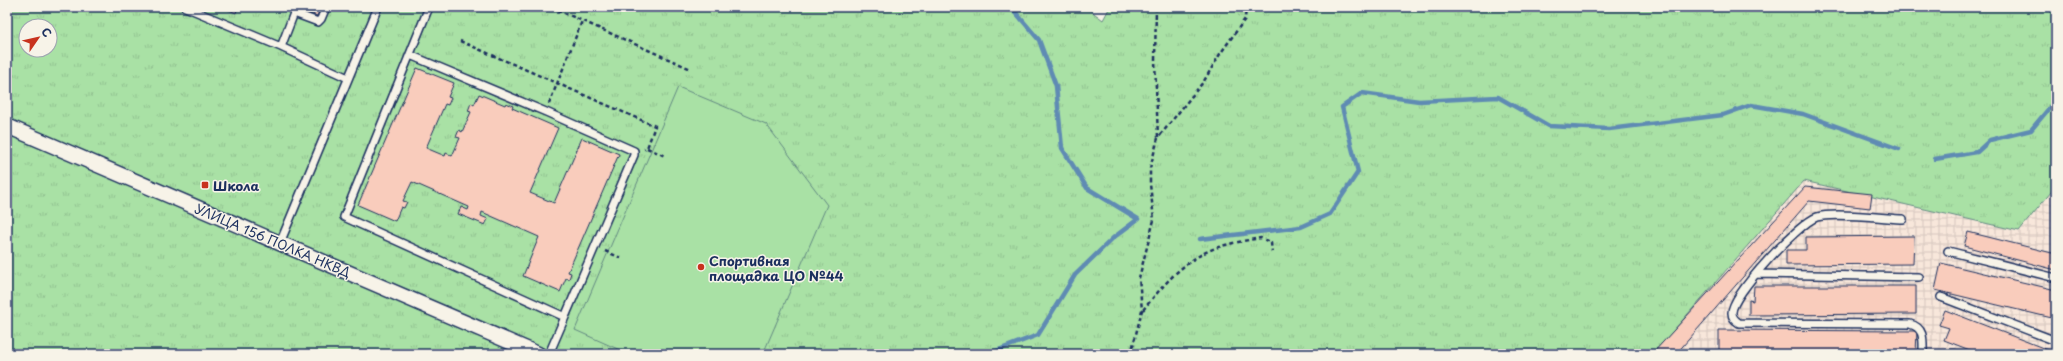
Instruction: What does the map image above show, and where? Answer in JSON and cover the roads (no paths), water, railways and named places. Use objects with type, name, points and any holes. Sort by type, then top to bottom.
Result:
[{"type":"street","name":"УЛИЦА 156 ПОЛКА НКВД","points":[[7,126],[538,354]]},
{"type":"lane","points":[[186,7],[281,47],[348,78]]},
{"type":"lane","points":[[281,47],[294,13],[319,22],[326,7]]},
{"type":"lane","points":[[280,243],[378,7]]},
{"type":"lane","points":[[428,7],[344,218],[565,317]]},
{"type":"lane","points":[[410,55],[546,112],[631,149],[634,152],[550,354]]},
{"type":"lane","points":[[1903,219],[1825,215],[1817,217],[1806,223],[1772,255],[1756,274],[1734,302],[1732,313],[1734,319],[1739,323],[1910,324],[1917,326],[1923,333],[1923,354]]},
{"type":"lane","points":[[1948,251],[2056,278]]},
{"type":"lane","points":[[1756,274],[1919,277]]},
{"type":"lane","points":[[1941,297],[2056,341]]},
{"type":"waterway","points":[[988,354],[1038,335],[1075,275],[1113,238],[1138,219],[1087,188],[1062,148],[1056,86],[1039,40],[1011,7]]},
{"type":"waterway","points":[[1200,239],[1301,227],[1330,214],[1358,172],[1342,107],[1362,93],[1419,101],[1498,97],[1549,126],[1609,129],[1723,115],[1751,105],[1803,114],[1899,149]]},
{"type":"waterway","points":[[1935,159],[1977,152],[1990,140],[2031,130],[2056,100]]},
{"type":"place","name":"Школа","points":[[205,185]]},
{"type":"place","name":"Спортивная площадка ЦО №44","points":[[701,267]]}]
